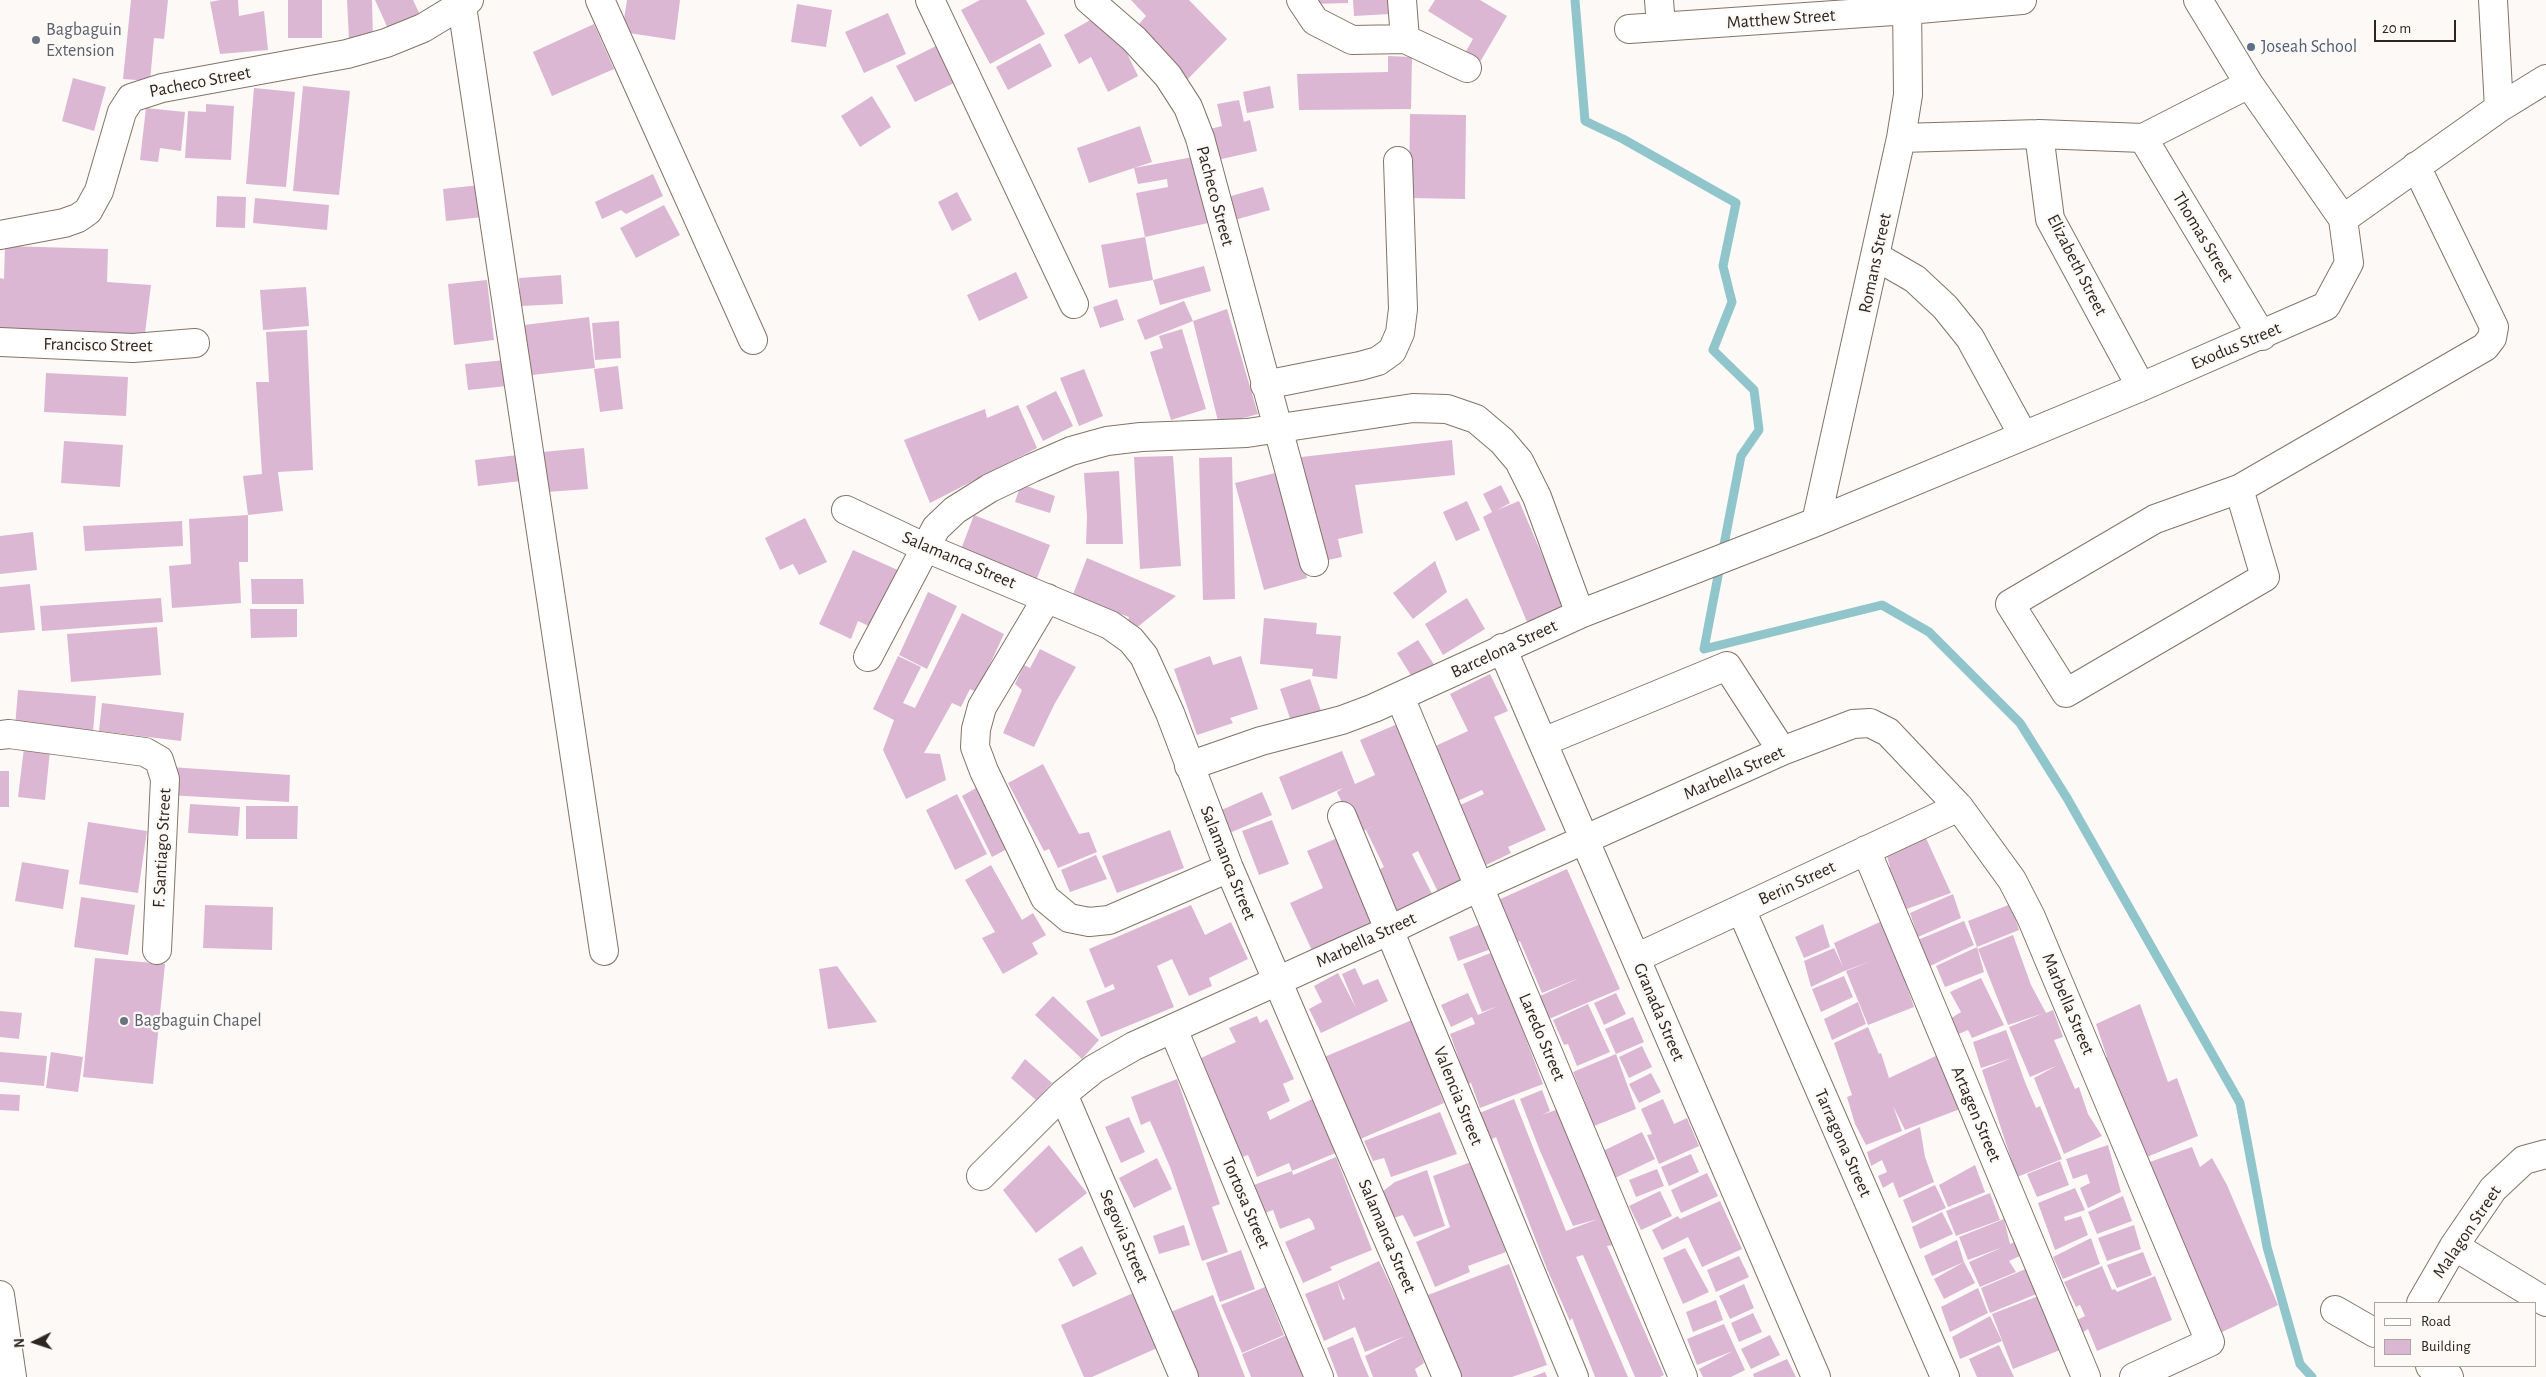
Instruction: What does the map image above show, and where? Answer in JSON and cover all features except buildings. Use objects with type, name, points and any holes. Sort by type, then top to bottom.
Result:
[{"type":"street","points":[[600,0],[754,340]]},
{"type":"street","points":[[930,0],[1074,304]]},
{"type":"street","name":"Pacheco Street","points":[[1089,0],[1134,39],[1168,76],[1188,107],[1200,138],[1314,562]]},
{"type":"street","points":[[1301,0],[1315,21],[1352,40],[1405,38],[1467,68]]},
{"type":"street","points":[[1402,0],[1405,38]]},
{"type":"street","points":[[1659,0],[1661,27]]},
{"type":"street","name":"Matthew Street","points":[[1629,29],[1661,27],[1772,10],[2016,0]]},
{"type":"street","name":"Exodus Street","points":[[1816,522],[2023,434],[2262,336],[2326,306],[2349,263],[2343,219],[2249,84],[2198,0]]},
{"type":"street","points":[[2493,0],[2499,108]]},
{"type":"street","points":[[465,3],[604,951]]},
{"type":"street","name":"Pacheco Street","points":[[0,235],[64,223],[78,218],[88,211],[99,191],[122,112],[131,98],[162,88],[348,54],[386,43],[423,28],[465,3]]},
{"type":"street","name":"Romans Street","points":[[1816,522],[1877,257],[1901,138],[1908,95],[1907,5]]},
{"type":"street","points":[[2343,219],[2499,108],[2546,79]]},
{"type":"street","points":[[1901,138],[2039,134],[2144,138],[2249,84]]},
{"type":"street","name":"Elizabeth Street","points":[[2039,134],[2050,219],[2141,387]]},
{"type":"street","name":"Thomas Street","points":[[2144,138],[2262,336]]},
{"type":"street","points":[[1265,385],[1360,366],[1378,361],[1392,351],[1400,333],[1403,309],[1398,161]]},
{"type":"street","points":[[2239,489],[2265,577],[2066,693],[2010,604],[2155,519],[2239,489],[2485,347],[2492,338],[2494,327],[2416,166]]},
{"type":"street","points":[[1877,257],[1915,279],[1946,307],[1970,338],[2023,434]]},
{"type":"street","name":"Francisco Street","points":[[0,342],[133,348],[195,343]]},
{"type":"street","points":[[868,657],[924,547],[936,528],[955,510],[990,488],[1071,451],[1107,441],[1141,437],[1240,434],[1413,408],[1447,409],[1476,419],[1502,440],[1518,462],[1537,497],[1580,614]]},
{"type":"street","name":"Salamanca Street","points":[[846,510],[924,547],[1110,625],[1131,640],[1144,656],[1157,681],[1229,868],[1447,1377]]},
{"type":"street","name":"Barcelona Street","points":[[1189,766],[1261,741],[1342,720],[1400,697],[1502,648],[1580,614],[1816,522]]},
{"type":"street","points":[[1047,598],[982,707],[976,729],[975,747],[1045,898],[1069,918],[1089,922],[1109,920],[1229,868]]},
{"type":"street","name":"Granada Street","points":[[1502,648],[1816,1377]]},
{"type":"street","points":[[1543,742],[1727,666],[1782,751]]},
{"type":"street","name":"Laredo Street","points":[[1400,697],[1684,1377]]},
{"type":"street","name":"Marbella Street","points":[[981,1176],[1063,1094],[1094,1069],[1134,1046],[1390,930],[1479,887],[1782,751],[1853,724],[1870,723],[1888,732],[1959,807],[2012,880],[2031,917],[2210,1342],[2134,1377]]},
{"type":"street","name":"F. Santiago Street","points":[[0,735],[9,734],[145,752],[159,760],[165,779],[157,950]]},
{"type":"street","name":"Berin Street","points":[[1636,958],[1959,807]]},
{"type":"street","name":"Valencia Street","points":[[1342,816],[1574,1377]]},
{"type":"street","name":"Artagen Street","points":[[1866,850],[2086,1377]]},
{"type":"street","name":"Tarragona Street","points":[[1741,910],[1945,1377]]},
{"type":"street","name":"Tortosa Street","points":[[1173,1029],[1319,1377]]},
{"type":"street","name":"Segovia Street","points":[[1063,1094],[1184,1377]]},
{"type":"street","name":"Malagon Street","points":[[2422,1302],[2454,1246],[2493,1189],[2524,1160],[2546,1154]]},
{"type":"street","points":[[2454,1246],[2546,1302]]},
{"type":"street","points":[[0,1294],[12,1377]]},
{"type":"street","points":[[2335,1310],[2374,1332]]},
{"type":"street","points":[[2432,1367],[2449,1377]]},
{"type":"waterway","points":[[1575,0],[1585,121],[1623,139],[1736,203],[1723,266],[1732,302],[1713,350],[1754,390],[1759,430],[1741,456],[1704,649],[1882,605],[1929,632],[2020,723],[2067,798],[2240,1103],[2267,1247],[2300,1364],[2312,1377]]},
{"type":"place","name":"Bagbaguin Extension","points":[[36,40]]},
{"type":"place","name":"Joseah School","points":[[2251,47]]},
{"type":"place","name":"Bagbaguin Chapel","points":[[124,1021]]}]
